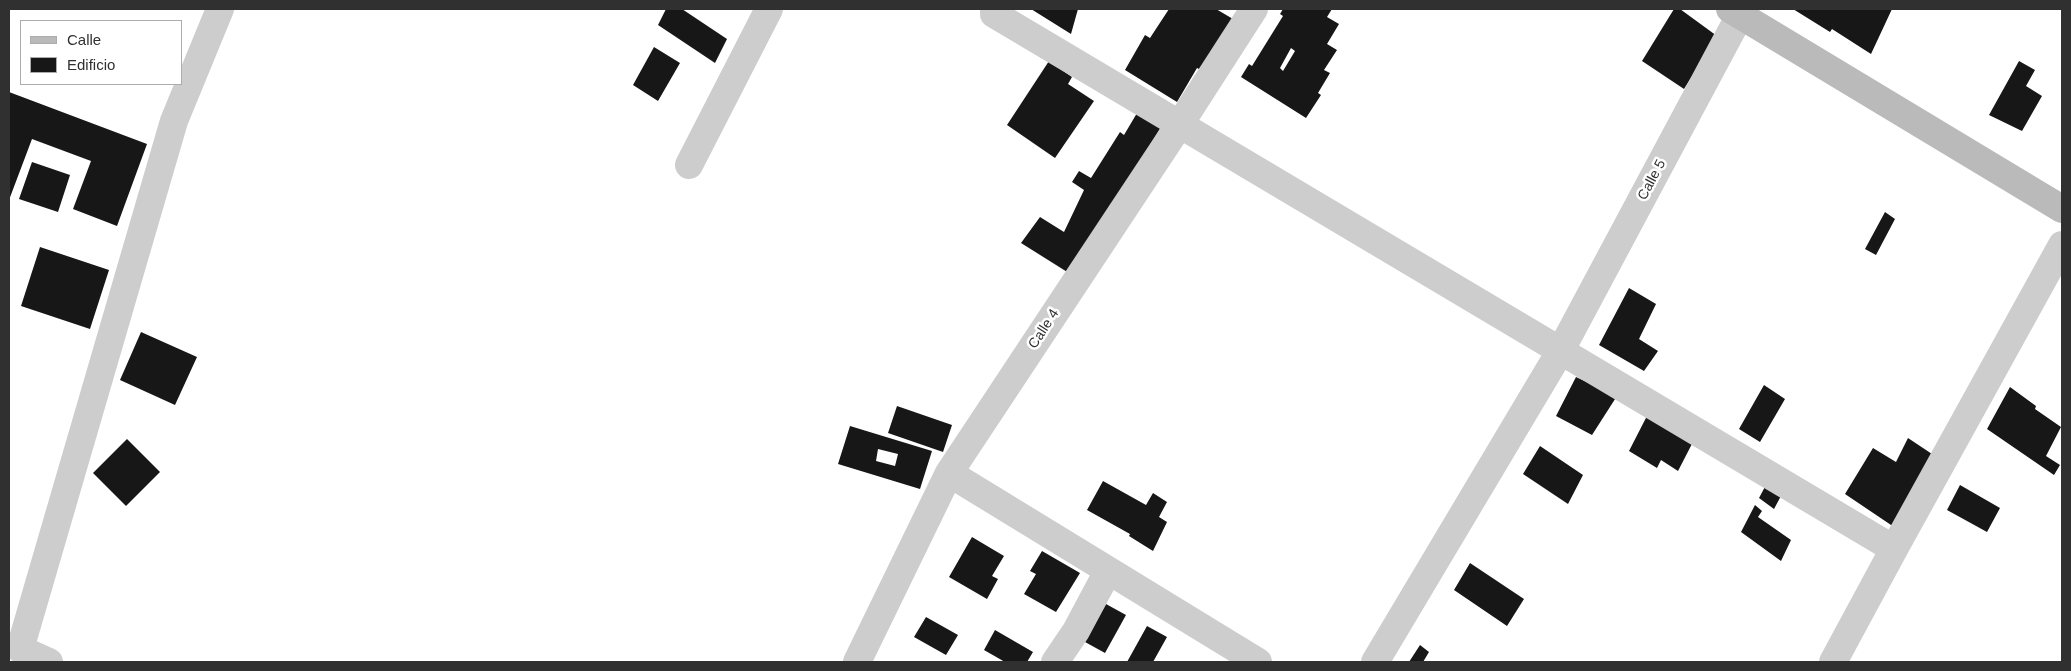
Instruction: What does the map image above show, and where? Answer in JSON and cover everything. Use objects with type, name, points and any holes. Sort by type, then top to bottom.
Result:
[{"type":"main road","points":[[1736,11],[2062,209]]},
{"type":"street","points":[[49,662],[20,649],[174,121],[220,9]]},
{"type":"street","points":[[689,165],[769,9]]},
{"type":"street","points":[[994,9],[994,14],[1894,549]]},
{"type":"street","name":"Calle 4","points":[[857,662],[949,473],[1254,9]]},
{"type":"street","name":"Calle 5","points":[[1376,662],[1561,350],[1736,11]]},
{"type":"street","points":[[1833,662],[2062,245]]},
{"type":"street","points":[[949,473],[1258,662]]},
{"type":"street","points":[[1055,662],[1076,631],[1108,571]]},
{"type":"building","points":[[666,9],[682,9],[727,39],[715,63],[658,25]]},
{"type":"building","points":[[1031,9],[1078,9],[1071,34]]},
{"type":"building","points":[[1169,9],[1216,9],[1233,19],[1201,70],[1197,68],[1177,102],[1125,70],[1145,35],[1150,38]]},
{"type":"building","points":[[1283,9],[1332,9],[1327,17],[1339,24],[1327,44],[1337,50],[1324,70],[1330,73],[1318,93],[1321,95],[1306,118],[1241,77],[1249,64],[1252,66],[1283,16],[1280,14]],"holes":[[[1291,48],[1295,51],[1283,71],[1280,68]]]},
{"type":"building","points":[[1674,9],[1680,9],[1717,36],[1684,89],[1642,61]]},
{"type":"building","points":[[1793,9],[1892,9],[1871,54],[1832,29],[1830,32]]},
{"type":"building","points":[[654,47],[680,63],[658,101],[633,85]]},
{"type":"building","points":[[1049,61],[1072,77],[1068,84],[1094,101],[1055,158],[1007,125]]},
{"type":"building","points":[[2019,61],[2035,70],[2026,86],[2042,96],[2022,131],[1989,115]]},
{"type":"building","points":[[9,92],[147,144],[117,226],[73,209],[91,161],[32,139],[9,200]]},
{"type":"building","points":[[1140,108],[1164,122],[1072,275],[1021,243],[1040,217],[1064,232],[1084,190],[1072,182],[1079,171],[1091,178],[1120,132],[1124,135]]},
{"type":"building","points":[[32,162],[70,175],[58,212],[19,199]]},
{"type":"building","points":[[1885,212],[1895,219],[1876,255],[1865,249]]},
{"type":"building","points":[[40,247],[109,270],[90,329],[21,306]]},
{"type":"building","points":[[1629,288],[1656,304],[1639,339],[1658,351],[1644,371],[1599,345]]},
{"type":"building","points":[[141,332],[197,357],[175,405],[120,380]]},
{"type":"building","points":[[1576,377],[1617,396],[1592,435],[1556,416]]},
{"type":"building","points":[[1764,385],[1785,399],[1760,442],[1739,429]]},
{"type":"building","points":[[2010,387],[2036,406],[2035,409],[2061,427],[2046,456],[2060,465],[2054,475],[1987,429]]},
{"type":"building","points":[[897,406],[952,425],[943,452],[888,433]]},
{"type":"building","points":[[1649,412],[1694,440],[1678,471],[1661,460],[1657,468],[1629,451]]},
{"type":"building","points":[[850,426],[932,451],[920,489],[838,464]],"holes":[[[878,449],[898,454],[895,466],[876,461]]]},
{"type":"building","points":[[1908,438],[1932,454],[1894,527],[1845,494],[1873,448],[1896,462]]},
{"type":"building","points":[[127,439],[160,472],[126,506],[93,473]]},
{"type":"building","points":[[1540,446],[1583,475],[1568,504],[1523,474]]},
{"type":"building","points":[[1103,481],[1146,505],[1153,493],[1167,502],[1159,517],[1167,522],[1153,551],[1129,536],[1130,534],[1087,510]]},
{"type":"building","points":[[1767,483],[1782,494],[1774,509],[1759,498]]},
{"type":"building","points":[[1960,485],[2000,508],[1987,532],[1947,510]]},
{"type":"building","points":[[1755,505],[1762,511],[1758,517],[1791,540],[1781,561],[1741,532]]},
{"type":"building","points":[[972,537],[1004,556],[992,576],[998,579],[987,599],[949,577]]},
{"type":"building","points":[[1042,551],[1080,573],[1056,612],[1024,594],[1036,574],[1030,571]]},
{"type":"building","points":[[1470,563],[1524,599],[1507,626],[1454,590]]},
{"type":"building","points":[[1106,604],[1126,615],[1105,653],[1085,642]]},
{"type":"building","points":[[926,617],[958,635],[946,655],[914,637]]},
{"type":"building","points":[[1147,626],[1167,637],[1153,662],[1127,662]]},
{"type":"building","points":[[995,630],[1033,652],[1027,662],[1005,662],[984,650]]},
{"type":"building","points":[[1420,645],[1429,652],[1423,662],[1409,662]]}]
